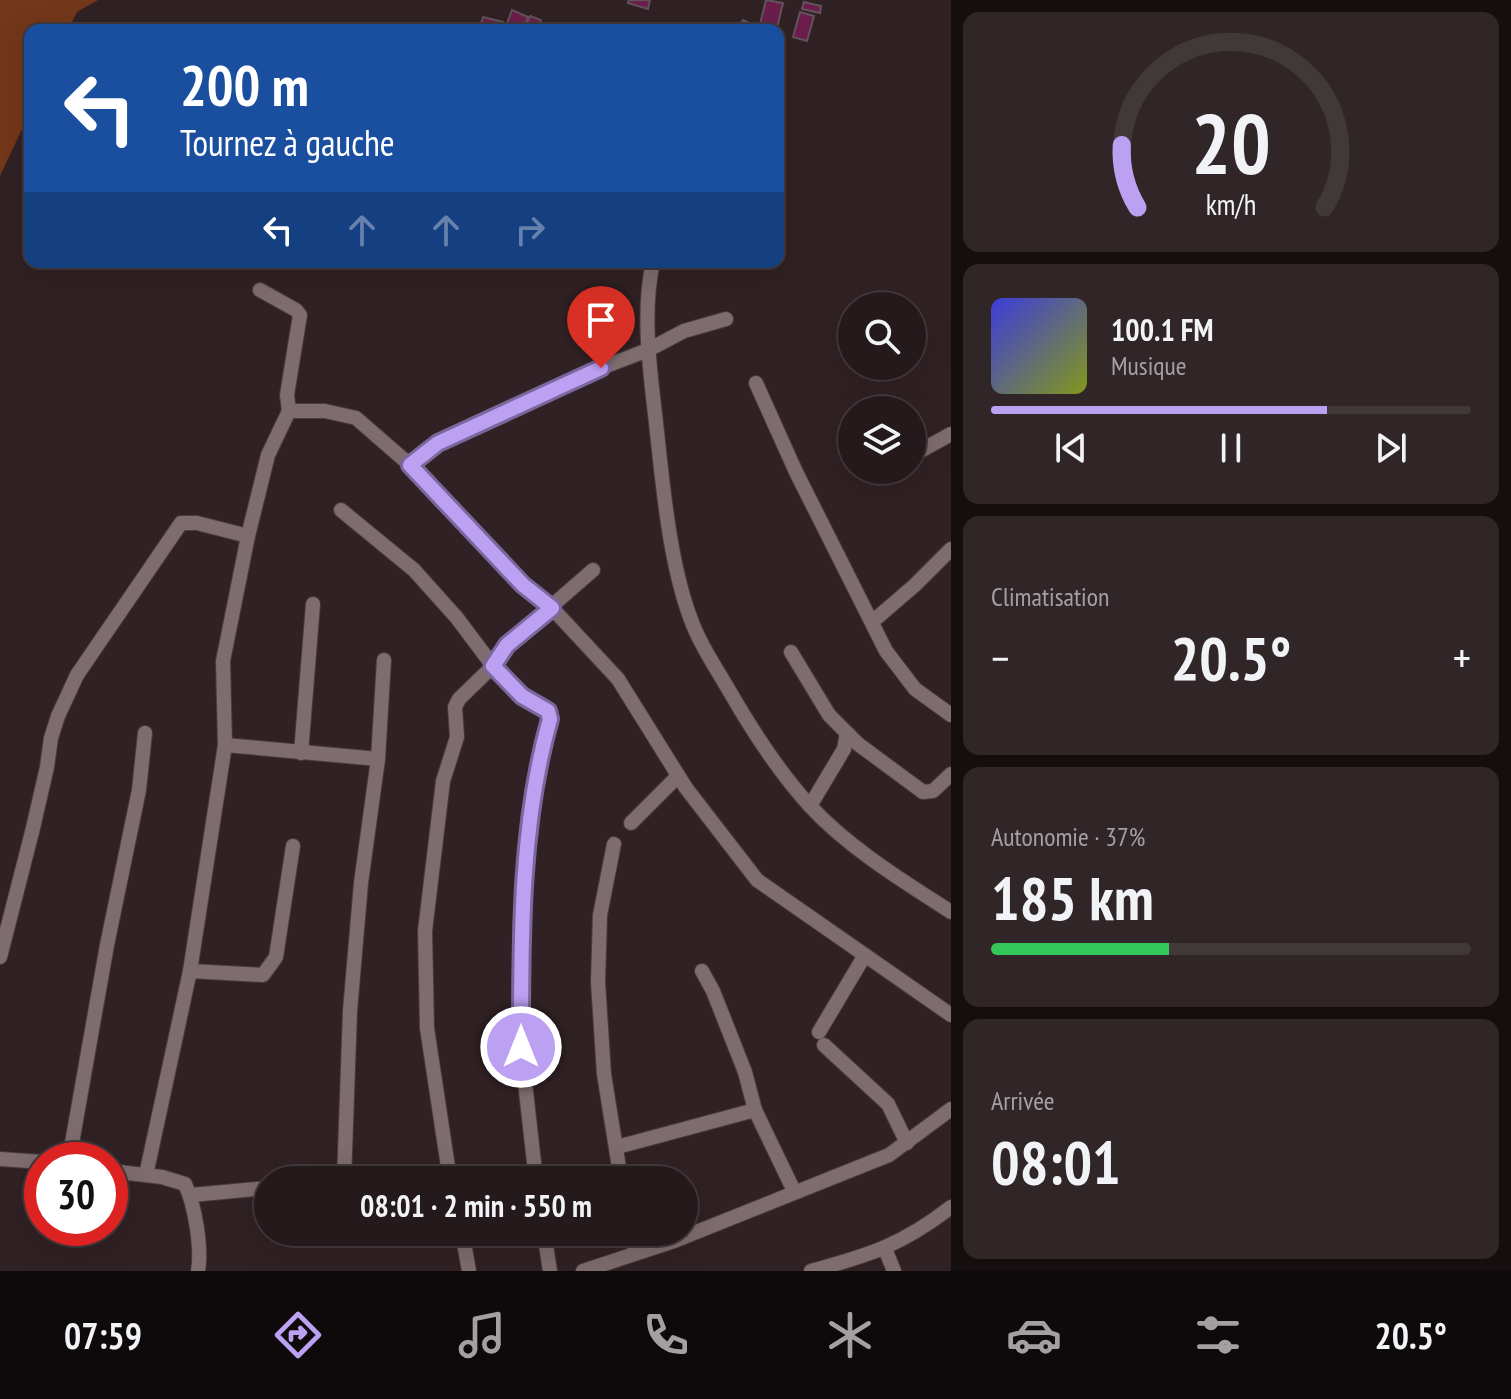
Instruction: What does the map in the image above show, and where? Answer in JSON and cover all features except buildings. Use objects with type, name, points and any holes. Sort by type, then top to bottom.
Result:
[{"type":"street","points":[[652,268],[648,350],[661,480],[690,619],[751,728],[810,806],[901,880],[951,912]]},
{"type":"street","points":[[146,1175],[190,971],[225,745],[223,661],[268,455],[289,411],[287,395],[300,315],[260,290]]},
{"type":"street","points":[[410,465],[438,443],[577,377],[648,350],[684,331],[726,319]]},
{"type":"street","points":[[756,383],[796,472],[886,651],[915,689],[951,715]]},
{"type":"street","points":[[289,411],[325,411],[356,418],[410,465],[523,585],[552,608],[623,685],[678,776],[757,880],[950,1010]]},
{"type":"street","points":[[926,448],[951,434]]},
{"type":"street","points":[[341,510],[414,570],[457,618],[493,666],[522,696],[548,711],[550,719],[537,776],[520,927],[521,1047],[534,1166]]},
{"type":"street","points":[[0,957],[33,828],[51,738],[77,675],[181,523],[197,523],[248,536]]},
{"type":"street","points":[[872,622],[951,549]]},
{"type":"street","points":[[448,1166],[427,1028],[425,931],[443,781],[457,737],[455,707],[459,699],[493,666],[507,645],[593,570]]},
{"type":"street","points":[[301,753],[313,604]]},
{"type":"street","points":[[791,652],[829,715],[858,744],[923,792],[933,791],[951,774]]},
{"type":"street","points":[[344,1166],[350,1011],[361,883],[378,759],[384,660]]},
{"type":"street","points":[[72,1142],[107,945],[139,790],[145,733]]},
{"type":"street","points":[[810,806],[844,749],[847,733]]},
{"type":"street","points":[[225,745],[378,759]]},
{"type":"street","points":[[631,823],[678,776]]},
{"type":"street","points":[[614,844],[600,915],[598,982],[604,1074],[619,1166]]},
{"type":"street","points":[[190,971],[263,975],[270,969],[276,957],[293,846]]},
{"type":"street","points":[[865,955],[822,1038],[888,1104],[907,1143]]},
{"type":"street","points":[[702,971],[745,1072],[755,1110],[794,1191]]},
{"type":"street","points":[[583,1271],[674,1241],[889,1155],[951,1109]]},
{"type":"street","points":[[617,1147],[755,1110]]},
{"type":"street","points":[[0,1159],[24,1161]]},
{"type":"street","points":[[128,1173],[175,1179],[185,1184],[191,1195],[200,1259],[198,1271]]},
{"type":"street","points":[[191,1195],[254,1189]]},
{"type":"street","points":[[811,1271],[885,1249],[921,1230],[951,1207]]},
{"type":"street","points":[[465,1246],[469,1271]]},
{"type":"street","points":[[546,1246],[550,1271]]},
{"type":"street","points":[[634,1246],[636,1253]]},
{"type":"street","points":[[885,1249],[894,1271]]},
{"type":"shaded area","points":[[0,0],[98,0],[77,12],[71,24],[24,24],[24,125],[0,176]]},
{"type":"route","points":[[521,1047],[520,927],[537,776],[550,719],[548,711],[522,696],[493,666],[507,645],[552,608],[523,585],[410,465],[438,443],[601,368]]}]
